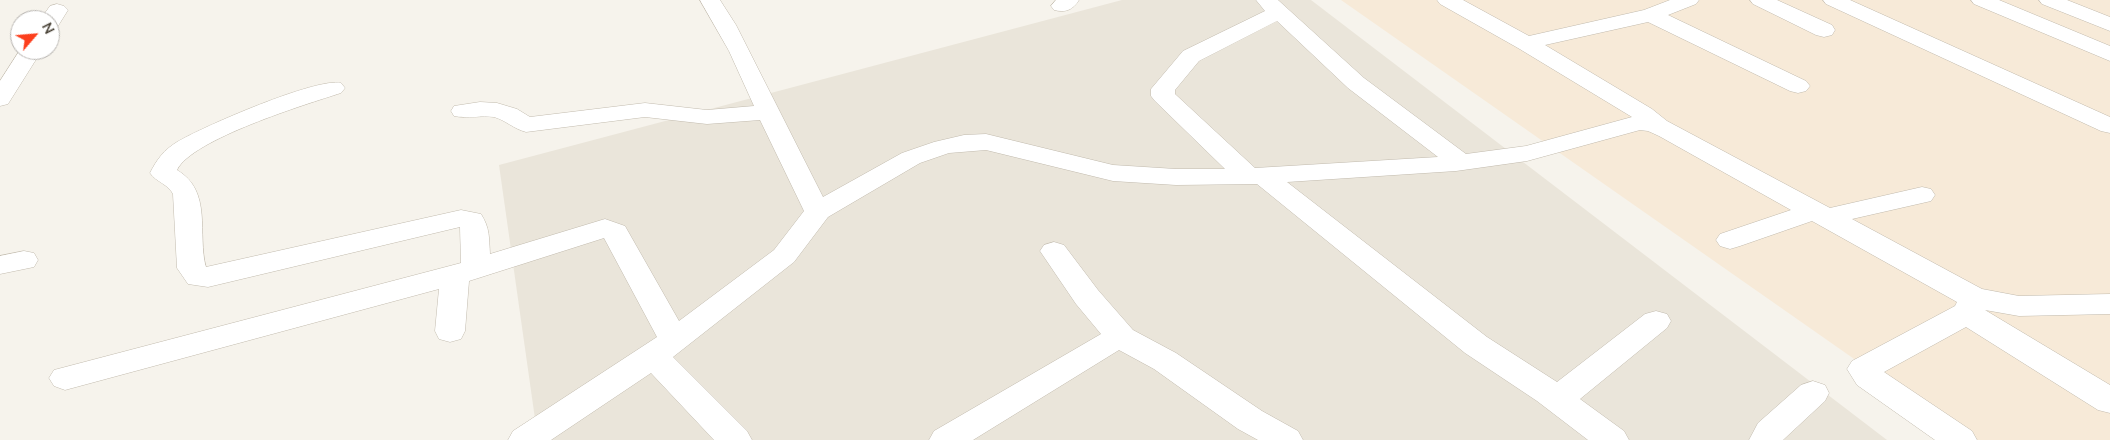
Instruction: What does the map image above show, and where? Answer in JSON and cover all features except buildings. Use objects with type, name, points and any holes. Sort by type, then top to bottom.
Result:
[{"type":"street","points":[[710,0],[727,26],[800,179],[818,211]]},
{"type":"street","points":[[1447,0],[1526,43],[1643,114],[1656,125],[1820,214],[1970,305],[2110,402]]},
{"type":"street","points":[[1526,43],[1650,15],[1689,0]]},
{"type":"street","points":[[1760,0],[1824,30]]},
{"type":"street","points":[[1833,0],[2110,126]]},
{"type":"street","points":[[1981,0],[2110,54]]},
{"type":"street","points":[[2049,0],[2110,25]]},
{"type":"street","points":[[1462,162],[1356,82],[1273,6],[1238,31],[1191,56],[1163,89],[1163,96],[1255,176],[1476,345],[1558,399],[1612,440]]},
{"type":"street","points":[[1650,15],[1798,86]]},
{"type":"street","points":[[0,99],[25,60]]},
{"type":"street","points":[[333,88],[291,101],[228,126],[201,139],[168,160],[163,168],[163,173],[178,181],[186,194],[191,268],[198,277],[208,277],[461,218],[471,220],[474,225],[465,272],[450,331]]},
{"type":"street","points":[[463,111],[500,111],[526,125],[644,110],[707,117],[768,112]]},
{"type":"street","points":[[525,440],[664,348],[784,256],[818,211],[910,158],[944,147],[964,143],[986,142],[1113,173],[1176,177],[1255,176],[1462,162],[1527,153],[1639,123],[1656,125]]},
{"type":"street","points":[[1730,240],[1820,214],[1922,195]]},
{"type":"street","points":[[65,378],[465,272],[605,228],[615,232],[664,348],[735,440]]},
{"type":"street","points":[[1054,251],[1087,297],[1122,338],[1165,361],[1250,420],[1286,440]]},
{"type":"street","points":[[1960,440],[1868,377],[1862,369],[1970,305],[2110,304]]},
{"type":"street","points":[[1558,399],[1656,321]]},
{"type":"street","points":[[946,440],[1107,343],[1122,338]]},
{"type":"street","points":[[1766,440],[1770,432],[1813,393]]},
{"type":"shaded area","points":[[1122,0],[1311,0],[1887,440],[538,440],[499,165]]},
{"type":"shaded area","points":[[1341,0],[2110,0],[2110,440],[1970,440]]}]
